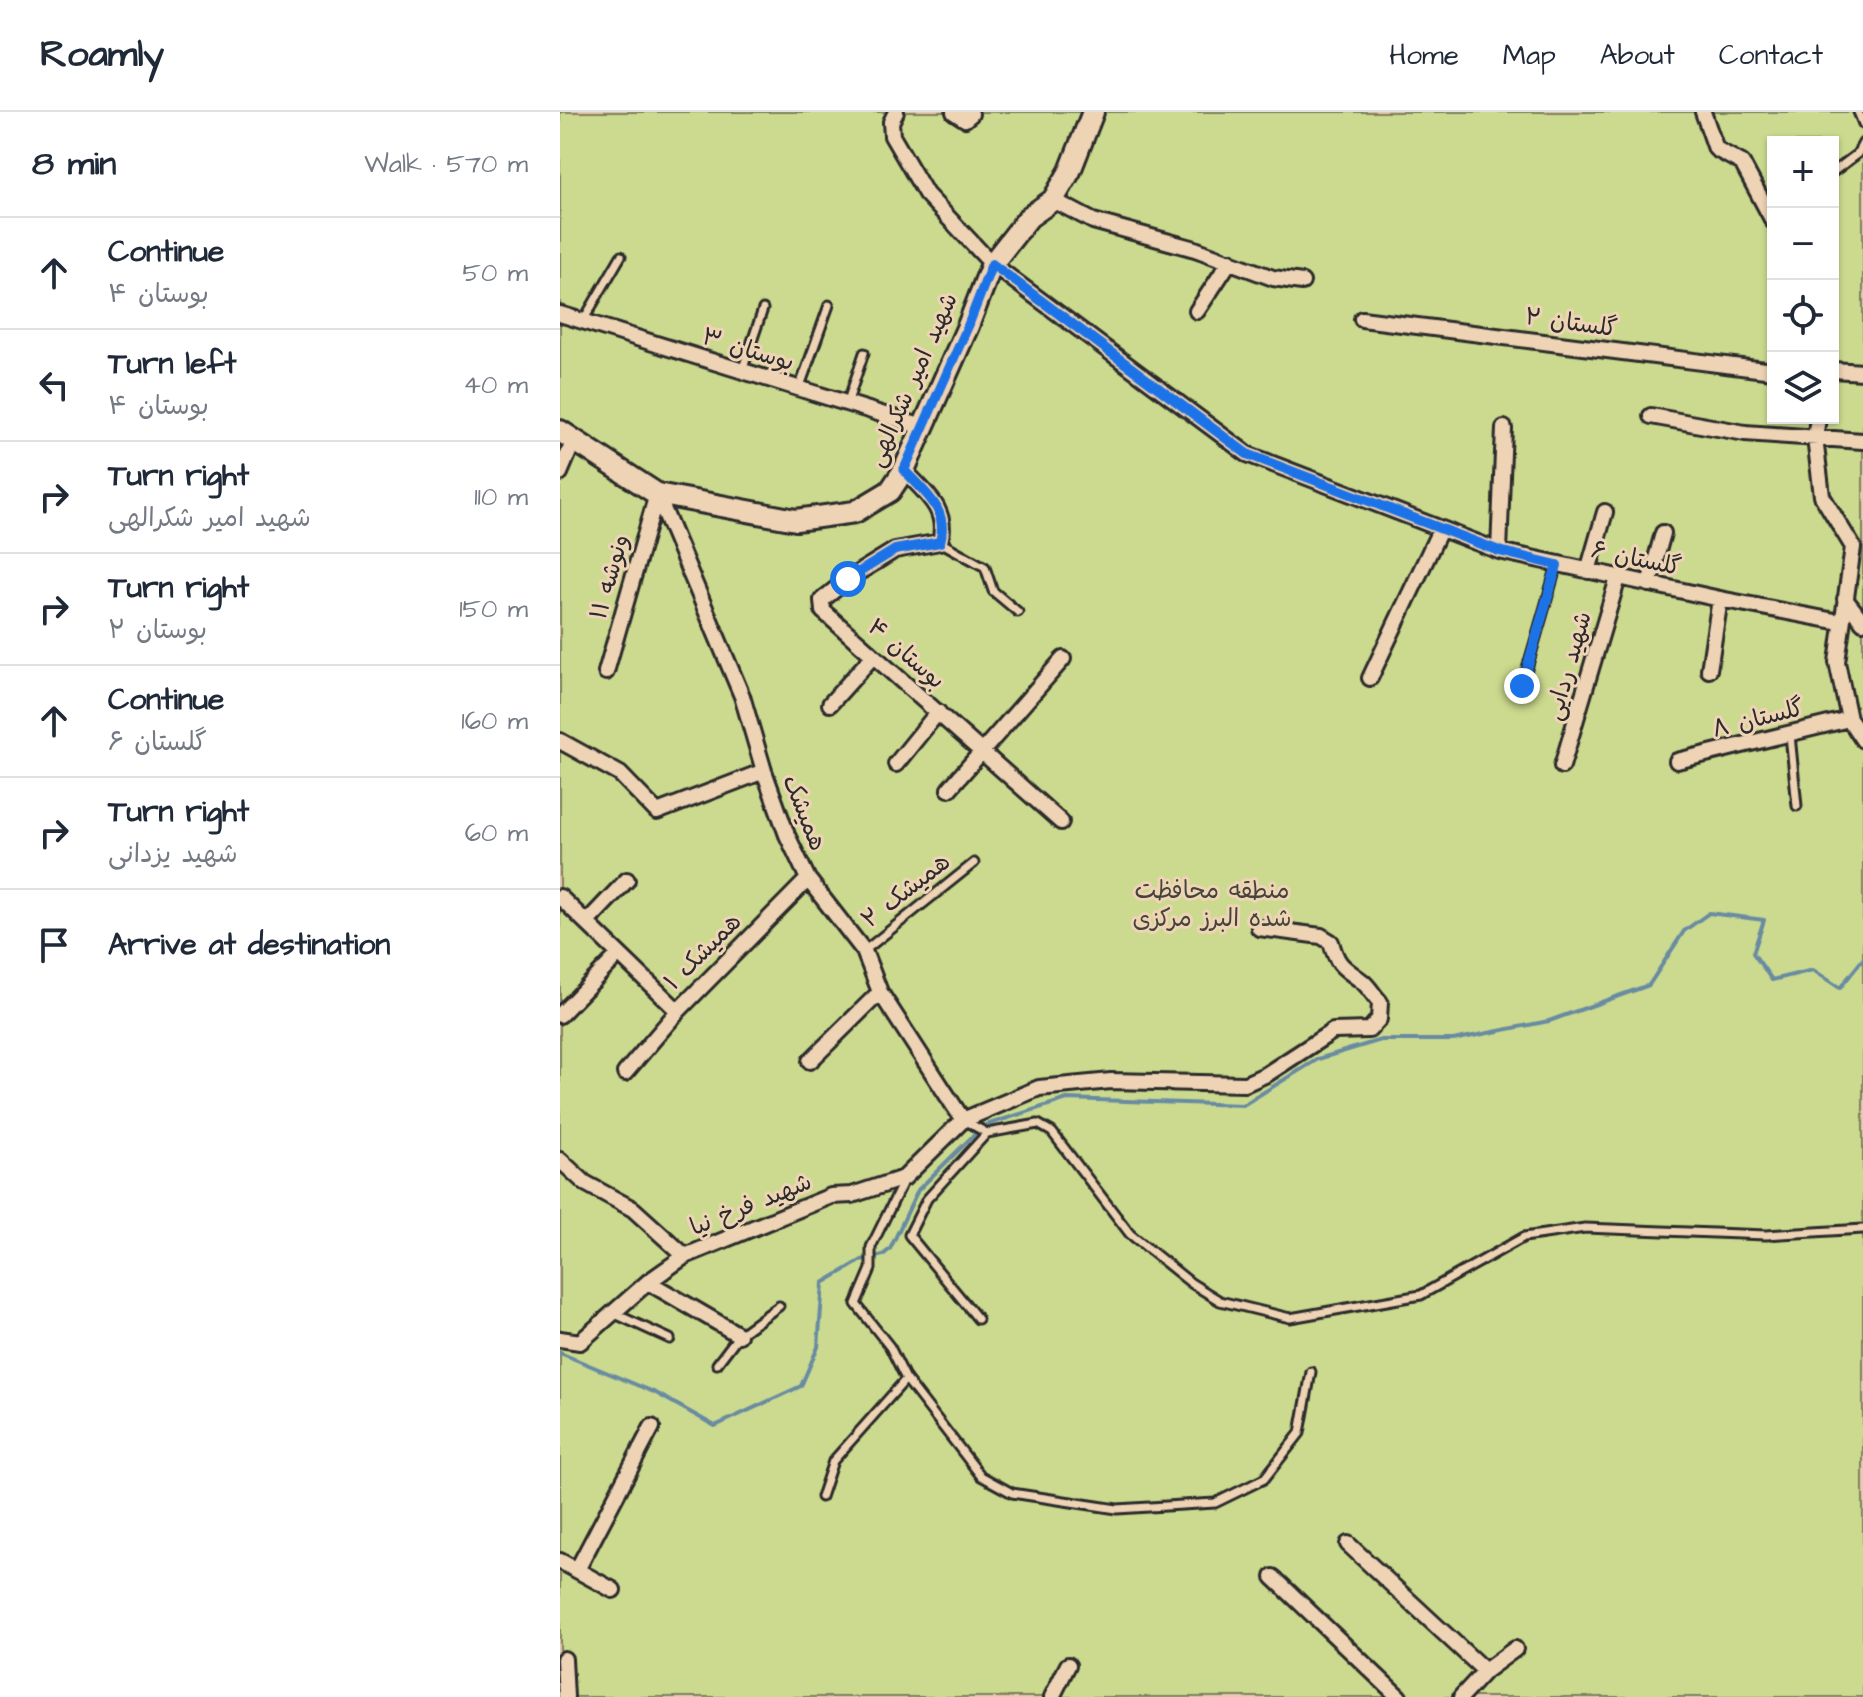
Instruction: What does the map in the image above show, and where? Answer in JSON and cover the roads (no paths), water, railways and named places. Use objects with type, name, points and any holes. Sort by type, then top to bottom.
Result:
[{"type":"street","name":"گلستان ۶","points":[[896,112],[891,122],[892,136],[926,194],[992,264],[1247,454],[1499,551],[1840,622]]},
{"type":"street","points":[[954,112],[965,119],[971,114]]},
{"type":"street","name":"شهید امیر شکرالهی","points":[[567,435],[657,494],[796,520],[855,512],[890,491],[904,470],[992,264],[1029,217],[1053,200],[1070,171],[1093,112]]},
{"type":"street","points":[[1703,112],[1716,149],[1742,163],[1767,210]]},
{"type":"street","points":[[1053,200],[1093,221],[1230,261],[1273,278],[1302,282]]},
{"type":"street","points":[[1197,311],[1230,261]]},
{"type":"street","name":"بوستان ۳","points":[[560,314],[923,427]]},
{"type":"street","name":"گلستان ۲","points":[[1362,319],[1767,370]]},
{"type":"street","points":[[1839,370],[1863,372]]},
{"type":"street","points":[[1651,416],[1745,433],[1863,441]]},
{"type":"street","points":[[1817,424],[1815,438],[1822,496],[1853,547],[1840,622],[1837,662],[1849,719],[1863,740]]},
{"type":"street","points":[[1499,551],[1504,428]]},
{"type":"street","points":[[560,473],[567,435]]},
{"type":"street","points":[[904,470],[937,506],[944,527],[940,542]]},
{"type":"street","name":"ونوشه ۱۱","points":[[606,672],[657,494]]},
{"type":"street","name":"همیشک","points":[[657,494],[742,696],[787,835],[808,879],[864,951],[880,992],[967,1122]]},
{"type":"street","points":[[1588,571],[1605,512]]},
{"type":"street","points":[[1370,678],[1440,530]]},
{"type":"street","points":[[1649,584],[1663,533]]},
{"type":"street","name":"بوستان ۴","points":[[940,542],[895,550],[848,579],[822,600],[823,611],[1061,822]]},
{"type":"street","name":"شهید ردایی","points":[[1562,766],[1618,578]]},
{"type":"street","points":[[1709,670],[1720,599]]},
{"type":"street","points":[[1845,599],[1863,622]]},
{"type":"street","points":[[830,704],[873,656]]},
{"type":"street","points":[[949,789],[1063,659]]},
{"type":"street","points":[[896,764],[938,712]]},
{"type":"street","name":"گلستان ۸","points":[[1677,761],[1849,719]]},
{"type":"street","points":[[560,741],[620,774],[657,812],[764,771]]},
{"type":"street","name":"همیشک ۱","points":[[560,897],[678,1011],[808,879]]},
{"type":"street","points":[[587,922],[627,880]]},
{"type":"street","points":[[967,1122],[1039,1088],[1111,1081],[1245,1084],[1267,1074],[1333,1031],[1369,1030],[1379,1019],[1380,1002],[1364,983],[1343,970],[1331,942],[1321,936],[1259,928]]},
{"type":"street","points":[[560,1015],[619,954]]},
{"type":"street","points":[[810,1061],[880,992]]},
{"type":"street","points":[[625,1073],[678,1011]]},
{"type":"street","name":"شهید فرخ نیا","points":[[560,1339],[580,1342],[648,1282],[685,1256],[831,1196],[852,1195],[904,1178],[967,1122]]},
{"type":"street","points":[[560,1160],[585,1183],[633,1209],[685,1256]]},
{"type":"street","points":[[648,1282],[739,1335]]},
{"type":"street","points":[[577,1570],[652,1427]]},
{"type":"street","points":[[1348,1544],[1485,1671]]},
{"type":"street","points":[[560,1561],[613,1590]]},
{"type":"street","points":[[1273,1577],[1399,1697]]},
{"type":"street","points":[[1461,1697],[1485,1671],[1515,1649]]},
{"type":"street","points":[[564,1659],[566,1697]]},
{"type":"street","points":[[1052,1697],[1068,1665]]},
{"type":"lane","points":[[1858,112],[1863,124]]},
{"type":"lane","points":[[1839,168],[1857,154],[1863,143]]},
{"type":"lane","points":[[583,321],[621,256]]},
{"type":"lane","points":[[799,389],[829,305]]},
{"type":"lane","points":[[742,371],[763,309]]},
{"type":"lane","points":[[847,404],[864,353]]},
{"type":"lane","points":[[940,542],[985,567],[993,591],[1018,612]]},
{"type":"lane","points":[[1522,686],[1557,565]]},
{"type":"lane","points":[[1790,735],[1797,806]]},
{"type":"lane","name":"همیشک ۲","points":[[864,951],[974,863]]},
{"type":"lane","points":[[967,1122],[987,1133]]},
{"type":"lane","points":[[978,1319],[909,1235],[927,1199],[987,1133],[1038,1124],[1052,1132],[1130,1234],[1191,1283],[1220,1301],[1290,1318],[1421,1295],[1524,1237],[1585,1228],[1766,1235],[1863,1229]]},
{"type":"lane","points":[[904,1178],[871,1247],[871,1269],[856,1304],[890,1347],[906,1379],[981,1476],[1012,1493],[1117,1509],[1215,1503],[1264,1479],[1300,1433],[1311,1372]]},
{"type":"lane","points":[[717,1364],[739,1335],[779,1306]]},
{"type":"lane","points":[[613,1313],[670,1339]]},
{"type":"lane","points":[[821,1497],[833,1461],[906,1379]]},
{"type":"waterway","points":[[560,1353],[656,1393],[715,1426],[801,1386],[818,1347],[823,1283],[862,1260],[883,1255],[890,1249],[918,1190],[983,1126],[1067,1099],[1243,1105],[1318,1059],[1381,1040],[1453,1040],[1549,1021],[1649,985],[1684,931],[1709,913],[1764,920],[1753,953],[1772,980],[1813,970],[1840,988],[1863,959]]},
{"type":"park label","name":"منطقه محافظت شده البرز مرکزی","points":[[1212,905]]}]
